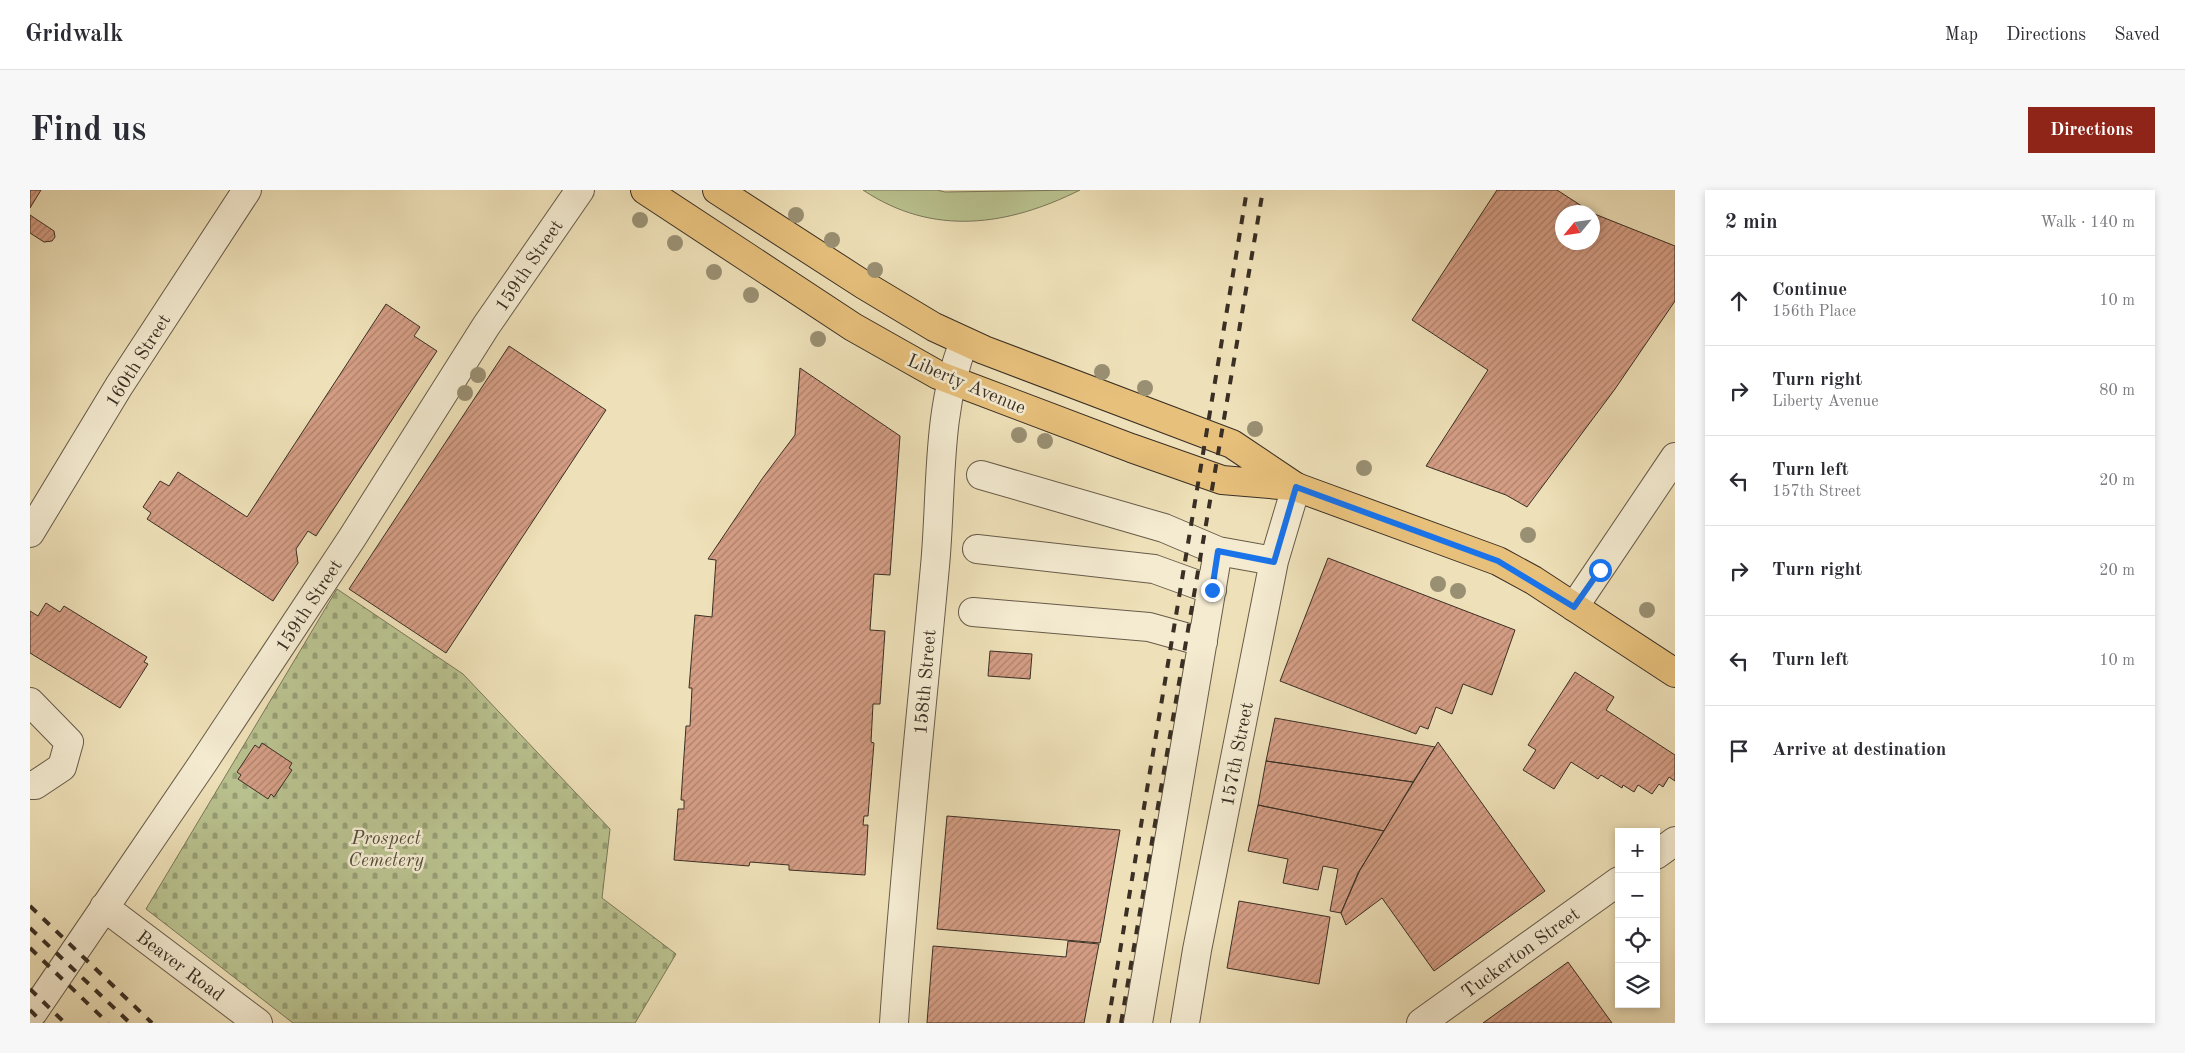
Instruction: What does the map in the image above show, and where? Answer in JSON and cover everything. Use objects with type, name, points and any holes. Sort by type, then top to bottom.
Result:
[{"type":"main road","name":"Liberty Avenue","points":[[645,190],[853,327],[924,368],[951,381],[1222,480],[1296,487]]},
{"type":"main road","name":"Liberty Avenue","points":[[717,190],[888,301],[964,342],[1232,444],[1296,487],[1498,561],[1574,607],[1675,673]]},
{"type":"street","name":"160th Street","points":[[30,533],[119,386],[246,190]]},
{"type":"street","name":"159th Street","points":[[30,1016],[205,760],[336,562],[486,326],[580,190]]},
{"type":"street","name":"158th Street","points":[[894,1023],[899,942],[935,564],[946,406],[951,381],[964,342]]},
{"type":"street","points":[[1574,607],[1675,457]]},
{"type":"street","points":[[982,475],[1164,528],[1218,551],[1274,562]]},
{"type":"street","name":"157th Street","points":[[1185,1023],[1197,950],[1274,562],[1296,487]]},
{"type":"street","points":[[977,549],[1154,569],[1212,590]]},
{"type":"street","points":[[1138,1023],[1218,551]]},
{"type":"street","points":[[973,612],[1149,627],[1203,642]]},
{"type":"street","points":[[30,702],[69,742],[62,767],[35,785],[30,785]]},
{"type":"street","points":[[1660,852],[1675,841]]},
{"type":"street","name":"Tuckerton Street","points":[[1421,1023],[1615,885]]},
{"type":"street","name":"Beaver Road","points":[[104,907],[258,1023]]},
{"type":"green space","points":[[863,190],[937,190],[945,192],[1080,190],[1026,212],[971,221],[943,220],[916,215],[889,205]]},
{"type":"green space","name":"Prospect Cemetery","points":[[337,589],[463,674],[610,829],[602,898],[676,954],[635,1023],[293,1023],[146,909]]},
{"type":"building","points":[[30,190],[41,190],[30,208]]},
{"type":"building","points":[[1497,190],[1557,190],[1580,205],[1555,205],[1555,250],[1600,250],[1600,216],[1675,246],[1675,301],[1615,389],[1527,507],[1506,495],[1426,466],[1488,370],[1412,320]]},
{"type":"building","points":[[30,215],[54,231],[55,237],[52,241],[44,242],[30,233]]},
{"type":"building","points":[[386,304],[420,327],[414,336],[437,351],[316,536],[308,531],[296,549],[298,563],[273,601],[147,519],[151,513],[143,507],[160,481],[169,486],[178,472],[247,517]]},
{"type":"building","points":[[509,346],[606,410],[446,653],[349,589]]},
{"type":"building","points":[[800,368],[900,436],[890,575],[874,574],[870,630],[885,631],[880,704],[873,704],[871,742],[874,743],[868,816],[864,816],[863,825],[868,825],[865,875],[789,870],[789,865],[750,862],[749,866],[674,860],[678,809],[684,809],[684,800],[681,800],[686,726],[690,726],[692,688],[689,688],[695,615],[712,617],[716,560],[708,559],[762,479],[795,435]]},
{"type":"building","points":[[1328,558],[1515,630],[1492,695],[1463,684],[1452,714],[1436,707],[1428,729],[1420,726],[1416,734],[1280,681]]},
{"type":"building","points":[[46,603],[60,612],[64,606],[147,657],[144,662],[148,664],[120,708],[30,653],[30,611],[38,616]]},
{"type":"building","points":[[990,651],[1032,654],[1030,679],[988,676]]},
{"type":"building","points":[[1575,672],[1614,697],[1606,710],[1675,755],[1675,781],[1669,777],[1663,787],[1659,784],[1652,794],[1638,785],[1634,792],[1623,785],[1622,788],[1601,775],[1598,779],[1571,762],[1554,789],[1523,770],[1536,750],[1528,745]]},
{"type":"building","points":[[1275,718],[1435,747],[1413,782],[1266,761]]},
{"type":"building","points":[[1438,742],[1545,891],[1434,971],[1382,898],[1346,925],[1341,913],[1360,870]]},
{"type":"building","points":[[262,743],[292,763],[289,768],[292,770],[274,797],[271,794],[268,799],[238,779],[241,775],[237,772],[255,745],[259,748]]},
{"type":"building","points":[[1266,761],[1413,782],[1384,831],[1258,805]]},
{"type":"building","points":[[1258,805],[1384,831],[1358,873],[1341,913],[1330,911],[1338,869],[1323,866],[1318,890],[1283,883],[1288,859],[1248,851]]},
{"type":"building","points":[[947,816],[1120,830],[1100,943],[937,929]]},
{"type":"building","points":[[1239,901],[1330,917],[1319,984],[1227,968]]},
{"type":"building","points":[[1068,941],[1099,944],[1084,1023],[927,1023],[933,946],[1066,957]]},
{"type":"building","points":[[1568,962],[1612,1023],[1483,1023]]},
{"type":"railway","points":[[1108,1023],[1247,190]]},
{"type":"railway","points":[[1121,1023],[1263,190]]},
{"type":"railway","points":[[30,906],[152,1023]]},
{"type":"railway","points":[[30,928],[130,1023]]},
{"type":"railway","points":[[30,948],[108,1023]]},
{"type":"railway","points":[[30,989],[65,1023]]},
{"type":"railway","points":[[30,1010],[43,1023]]},
{"type":"route","points":[[1212,590],[1218,551],[1274,562],[1296,487],[1480,553],[1516,570],[1574,607],[1600,570]]}]
